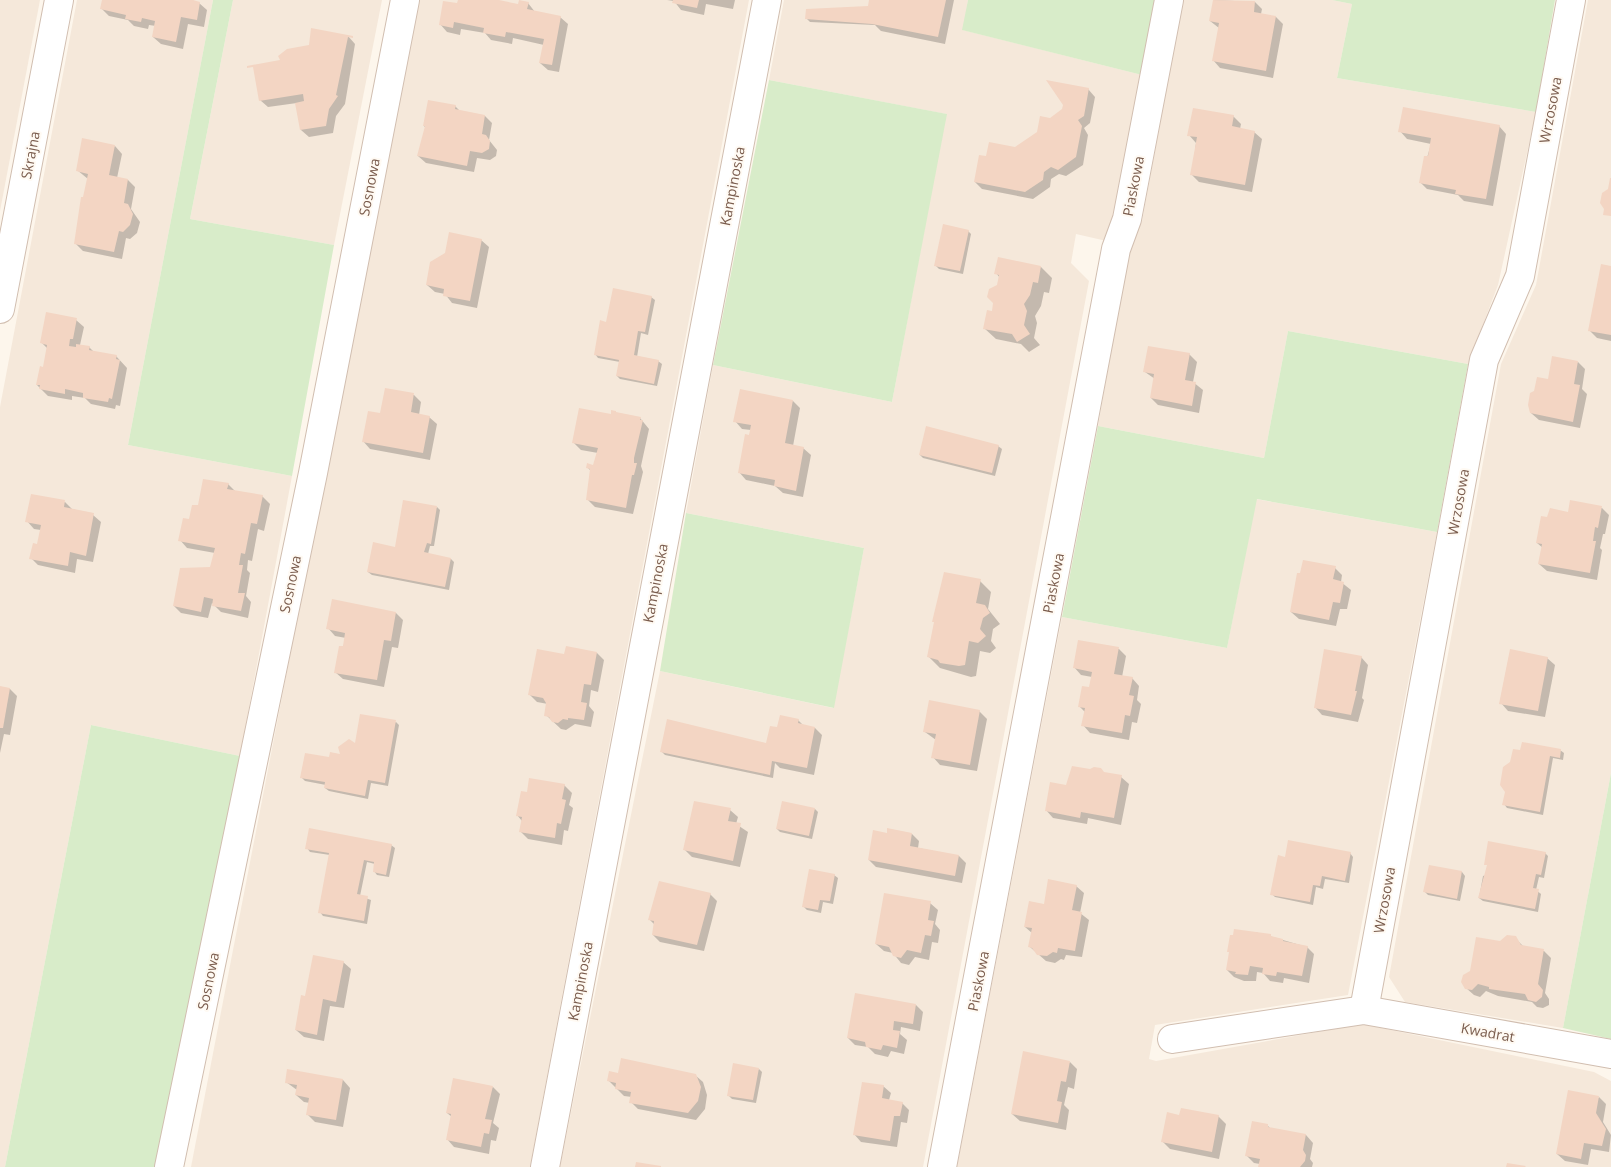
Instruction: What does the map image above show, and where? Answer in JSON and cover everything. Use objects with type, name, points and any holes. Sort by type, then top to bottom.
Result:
[{"type":"street","name":"Skrajna","points":[[0,309],[59,0]]},
{"type":"street","name":"Sosnowa","points":[[169,1167],[313,473],[405,0]]},
{"type":"street","name":"Kampinoska","points":[[546,1167],[767,0]]},
{"type":"street","name":"Piaskowa","points":[[942,1167],[1116,249],[1128,219],[1170,0]]},
{"type":"street","name":"Wrzosowa","points":[[1364,1010],[1484,360],[1520,276],[1571,0]]},
{"type":"street","name":"Kwadrat","points":[[1172,1039],[1364,1010],[1611,1054]]},
{"type":"shaded area","points":[[0,0],[40,0],[0,211]]},
{"type":"shaded area","points":[[77,0],[213,0],[128,445],[292,476],[240,756],[91,725],[5,1167],[0,1167],[0,407]]},
{"type":"shaded area","points":[[233,0],[382,0],[334,245],[190,219]]},
{"type":"shaded area","points":[[417,0],[749,0],[530,1167],[191,1167]]},
{"type":"shaded area","points":[[784,0],[968,0],[963,30],[1146,76],[1111,242],[1076,234],[1071,263],[1089,281],[923,1167],[560,1167],[660,671],[833,708],[864,548],[686,513],[713,365],[892,402],[946,114],[769,80]]},
{"type":"shaded area","points":[[1183,0],[1332,0],[1352,4],[1337,78],[1536,112],[1498,285],[1468,364],[1288,331],[1264,458],[1098,426],[1134,221],[1142,221]]},
{"type":"shaded area","points":[[1588,0],[1611,0],[1611,773],[1563,1028],[1405,1002],[1389,977],[1501,364],[1536,285]]},
{"type":"shaded area","points":[[1256,499],[1437,532],[1348,995],[1155,1025],[1149,1059],[1156,1061],[1362,1024],[1594,1072],[1611,1081],[1611,1167],[957,1167],[1062,617],[1227,648]]},
{"type":"green space","points":[[213,0],[233,0],[190,219],[334,245],[292,476],[128,445]]},
{"type":"green space","points":[[968,0],[1157,0],[1146,76],[962,30]]},
{"type":"green space","points":[[1332,0],[1555,0],[1536,112],[1337,78],[1352,4]]},
{"type":"green space","points":[[769,80],[947,114],[892,402],[713,365]]},
{"type":"green space","points":[[1288,331],[1468,364],[1437,532],[1257,499],[1227,648],[1062,617],[1098,426],[1264,458]]},
{"type":"green space","points":[[686,513],[864,548],[834,708],[660,671]]},
{"type":"green space","points":[[91,725],[240,756],[156,1167],[5,1167]]},
{"type":"green space","points":[[1611,773],[1611,1039],[1563,1028]]},
{"type":"building","points":[[102,0],[193,0],[200,2],[197,20],[181,17],[176,42],[152,37],[155,21],[142,18],[141,22],[125,19],[126,15],[100,9]]},
{"type":"building","points":[[458,0],[499,0],[518,4],[519,0],[529,2],[527,9],[561,16],[552,65],[539,63],[544,39],[506,32],[505,37],[483,33],[484,28],[454,22],[453,28],[439,25],[443,1],[457,3]]},
{"type":"building","points":[[673,0],[699,0],[697,8],[672,3]]},
{"type":"building","points":[[869,0],[946,0],[938,37],[872,24],[805,19],[806,9],[868,6]]},
{"type":"building","points":[[1213,0],[1255,1],[1254,12],[1276,16],[1266,71],[1212,61],[1219,23],[1209,21]]},
{"type":"building","points":[[311,28],[353,36],[353,38],[348,37],[336,95],[338,96],[329,109],[326,126],[300,130],[295,103],[304,101],[303,94],[259,101],[253,67],[247,68],[247,66],[280,60],[278,56],[287,49],[309,45]]},
{"type":"building","points":[[1046,80],[1089,88],[1084,116],[1078,120],[1082,126],[1076,157],[1058,170],[1051,167],[1044,172],[1043,180],[1025,192],[974,182],[979,155],[986,156],[989,142],[1015,147],[1037,132],[1040,116],[1050,118],[1062,109],[1063,105]]},
{"type":"building","points":[[428,100],[456,105],[455,109],[485,115],[482,134],[486,135],[490,141],[489,149],[482,153],[470,151],[467,166],[417,156],[425,126],[423,126]]},
{"type":"building","points":[[1403,107],[1500,125],[1486,199],[1455,194],[1456,190],[1419,183],[1424,156],[1428,156],[1431,138],[1398,132]]},
{"type":"building","points":[[1193,108],[1234,115],[1232,126],[1255,131],[1245,185],[1190,175],[1197,137],[1187,136]]},
{"type":"building","points":[[82,138],[115,145],[109,175],[128,179],[124,203],[128,204],[133,214],[130,225],[123,232],[119,231],[114,252],[74,244],[81,197],[83,197],[88,174],[76,171]]},
{"type":"building","points":[[1610,178],[1611,216],[1603,215],[1604,209],[1600,203],[1602,193],[1608,189]]},
{"type":"building","points":[[943,224],[969,230],[960,271],[934,266]]},
{"type":"building","points":[[449,232],[482,239],[470,301],[443,296],[444,289],[426,285],[430,262],[445,253]]},
{"type":"building","points":[[998,257],[1041,266],[1038,283],[1033,282],[1030,295],[1024,304],[1027,311],[1024,325],[1030,334],[1017,342],[1012,334],[983,329],[987,310],[992,311],[993,303],[987,297],[989,289],[997,285],[999,275],[994,274]]},
{"type":"building","points":[[1601,264],[1611,266],[1611,335],[1588,331]]},
{"type":"building","points":[[613,288],[652,296],[645,332],[638,331],[634,355],[659,360],[654,384],[616,376],[619,360],[594,355],[600,320],[606,322]]},
{"type":"building","points":[[46,312],[77,318],[73,339],[70,339],[69,346],[76,347],[76,344],[90,346],[89,350],[117,355],[116,359],[120,360],[112,399],[109,398],[108,402],[83,398],[83,393],[65,389],[65,394],[39,389],[40,385],[36,385],[40,366],[43,367],[47,345],[40,343]]},
{"type":"building","points":[[1148,346],[1190,353],[1185,380],[1196,382],[1192,406],[1150,398],[1154,374],[1143,372]]},
{"type":"building","points":[[1552,356],[1578,361],[1574,384],[1580,385],[1573,422],[1530,413],[1528,405],[1530,393],[1534,391],[1537,377],[1548,379]]},
{"type":"building","points":[[385,388],[414,393],[411,412],[430,416],[423,453],[362,442],[368,411],[380,413]]},
{"type":"building","points":[[740,389],[793,400],[785,443],[804,447],[796,491],[774,486],[775,480],[738,473],[745,434],[749,435],[751,425],[733,422]]},
{"type":"building","points":[[579,408],[611,414],[611,410],[641,417],[640,420],[643,420],[634,458],[634,463],[637,463],[634,475],[632,475],[626,508],[586,500],[590,469],[586,468],[587,463],[593,465],[598,448],[572,443]]},
{"type":"building","points":[[926,426],[999,445],[992,473],[919,455]]},
{"type":"building","points":[[203,479],[229,483],[227,489],[263,495],[257,524],[251,523],[245,554],[241,553],[239,565],[243,565],[238,593],[245,593],[241,611],[212,606],[213,599],[204,597],[201,612],[173,606],[180,568],[210,567],[215,548],[178,541],[183,518],[189,519],[192,505],[198,505]]},
{"type":"building","points":[[31,494],[65,500],[64,507],[94,513],[86,556],[70,552],[68,566],[29,559],[33,543],[37,544],[41,525],[25,522]]},
{"type":"building","points":[[403,500],[437,506],[431,544],[427,543],[424,552],[451,558],[445,587],[367,572],[373,542],[395,547]]},
{"type":"building","points":[[1570,500],[1602,506],[1598,528],[1595,527],[1593,541],[1596,541],[1590,573],[1538,564],[1542,544],[1536,543],[1541,516],[1547,517],[1550,508],[1568,512]]},
{"type":"building","points":[[1303,560],[1336,566],[1333,579],[1344,582],[1340,603],[1333,602],[1329,620],[1290,612],[1297,573],[1300,573]]},
{"type":"building","points":[[944,572],[981,579],[976,603],[985,605],[990,613],[983,618],[980,629],[986,636],[978,643],[969,641],[965,665],[940,663],[938,660],[927,657],[934,622],[932,622]]},
{"type":"building","points":[[332,599],[396,612],[391,641],[384,640],[377,680],[334,673],[339,646],[343,646],[345,633],[326,629]]},
{"type":"building","points":[[1078,640],[1119,647],[1114,674],[1133,677],[1129,695],[1134,696],[1130,716],[1125,715],[1122,733],[1081,726],[1085,708],[1078,707],[1082,686],[1089,687],[1092,672],[1073,668]]},
{"type":"building","points":[[566,646],[597,652],[591,685],[584,684],[581,702],[587,703],[584,720],[568,718],[568,720],[563,719],[558,723],[552,722],[549,717],[544,716],[546,703],[543,698],[528,695],[537,649],[564,654]]},
{"type":"building","points":[[1324,649],[1362,656],[1351,715],[1314,708]]},
{"type":"building","points":[[1510,649],[1548,657],[1538,711],[1499,704]]},
{"type":"building","points":[[0,686],[10,688],[3,728],[0,728]]},
{"type":"building","points":[[929,700],[980,710],[970,765],[931,758],[936,734],[923,732]]},
{"type":"building","points":[[360,714],[396,720],[385,783],[368,780],[365,796],[324,788],[325,782],[300,778],[305,753],[329,757],[330,752],[340,754],[338,747],[349,739],[355,743]]},
{"type":"building","points":[[780,715],[799,719],[798,723],[815,727],[807,768],[772,761],[770,775],[660,752],[667,719],[766,743],[770,726],[777,727]]},
{"type":"building","points":[[1522,742],[1561,749],[1560,758],[1550,756],[1540,812],[1502,805],[1505,792],[1500,785],[1503,767],[1510,762],[1513,749],[1520,750]]},
{"type":"building","points":[[1072,766],[1090,769],[1094,767],[1101,768],[1104,772],[1122,775],[1114,818],[1081,812],[1080,818],[1045,811],[1050,782],[1066,785]]},
{"type":"building","points":[[529,778],[565,784],[562,799],[566,800],[561,824],[557,823],[555,838],[519,832],[522,817],[516,816],[521,791],[527,792]]},
{"type":"building","points":[[694,801],[731,808],[728,821],[741,823],[733,861],[683,850]]},
{"type":"building","points":[[782,801],[815,808],[809,836],[776,829]]},
{"type":"building","points":[[309,828],[392,844],[386,875],[373,872],[374,862],[364,860],[357,894],[368,896],[364,921],[318,913],[329,853],[305,849]]},
{"type":"building","points":[[887,828],[912,833],[910,846],[959,855],[955,876],[868,860],[873,830],[887,833]]},
{"type":"building","points":[[1288,840],[1351,852],[1345,881],[1322,876],[1320,886],[1313,885],[1310,902],[1270,895],[1278,855],[1285,857]]},
{"type":"building","points":[[1488,841],[1546,852],[1541,875],[1536,874],[1533,888],[1539,889],[1535,909],[1478,898],[1487,865],[1484,865]]},
{"type":"building","points":[[1429,865],[1462,871],[1457,899],[1423,892]]},
{"type":"building","points":[[809,869],[835,874],[830,901],[820,900],[818,910],[802,907]]},
{"type":"building","points":[[1048,879],[1077,885],[1072,910],[1082,912],[1075,951],[1058,948],[1057,953],[1053,952],[1047,956],[1037,955],[1032,948],[1028,947],[1032,928],[1024,927],[1029,901],[1044,904]]},
{"type":"building","points":[[659,881],[711,893],[697,945],[652,935],[654,921],[648,920]]},
{"type":"building","points":[[884,893],[931,901],[928,920],[934,921],[931,936],[925,935],[921,953],[907,950],[901,958],[893,956],[889,947],[875,944]]},
{"type":"building","points":[[1234,929],[1271,934],[1271,936],[1283,939],[1283,941],[1308,946],[1302,976],[1277,972],[1276,976],[1262,974],[1263,968],[1250,966],[1248,975],[1235,974],[1236,972],[1226,970],[1230,935],[1233,935]]},
{"type":"building","points":[[1507,935],[1516,936],[1521,945],[1544,949],[1538,984],[1543,990],[1542,997],[1536,1002],[1528,1000],[1525,994],[1489,989],[1489,987],[1478,984],[1472,990],[1465,989],[1461,982],[1463,975],[1470,971],[1476,937],[1500,941]]},
{"type":"building","points":[[313,955],[344,961],[336,1002],[323,999],[317,1035],[295,1030],[301,995],[305,996]]},
{"type":"building","points":[[855,993],[916,1004],[913,1024],[894,1021],[893,1030],[900,1031],[897,1048],[883,1045],[881,1050],[866,1047],[865,1042],[847,1038]]},
{"type":"building","points":[[1023,1051],[1070,1061],[1066,1082],[1061,1081],[1057,1101],[1062,1102],[1058,1123],[1011,1114]]},
{"type":"building","points":[[621,1058],[696,1074],[701,1087],[698,1101],[688,1113],[629,1103],[631,1092],[615,1089],[616,1083],[607,1081],[609,1071],[618,1073]]},
{"type":"building","points":[[733,1063],[759,1068],[753,1100],[727,1096]]},
{"type":"building","points":[[287,1069],[343,1079],[336,1120],[306,1115],[309,1098],[295,1095],[297,1085],[285,1083]]},
{"type":"building","points":[[453,1078],[493,1086],[485,1119],[492,1120],[489,1134],[484,1133],[481,1147],[446,1140],[451,1114],[446,1113]]},
{"type":"building","points":[[862,1082],[884,1085],[882,1098],[903,1102],[900,1116],[894,1116],[890,1141],[853,1135]]},
{"type":"building","points":[[1568,1090],[1599,1096],[1596,1113],[1606,1129],[1602,1146],[1584,1143],[1581,1159],[1556,1154]]},
{"type":"building","points":[[1181,1108],[1219,1115],[1212,1152],[1161,1142],[1167,1112],[1179,1115]]},
{"type":"building","points":[[1252,1121],[1268,1124],[1268,1127],[1306,1134],[1303,1150],[1306,1155],[1305,1161],[1300,1167],[1258,1167],[1260,1159],[1245,1156]]},
{"type":"building","points":[[636,1162],[661,1166],[661,1167],[635,1167]]},
{"type":"building","points":[[1507,1163],[1526,1166],[1506,1167]]}]
